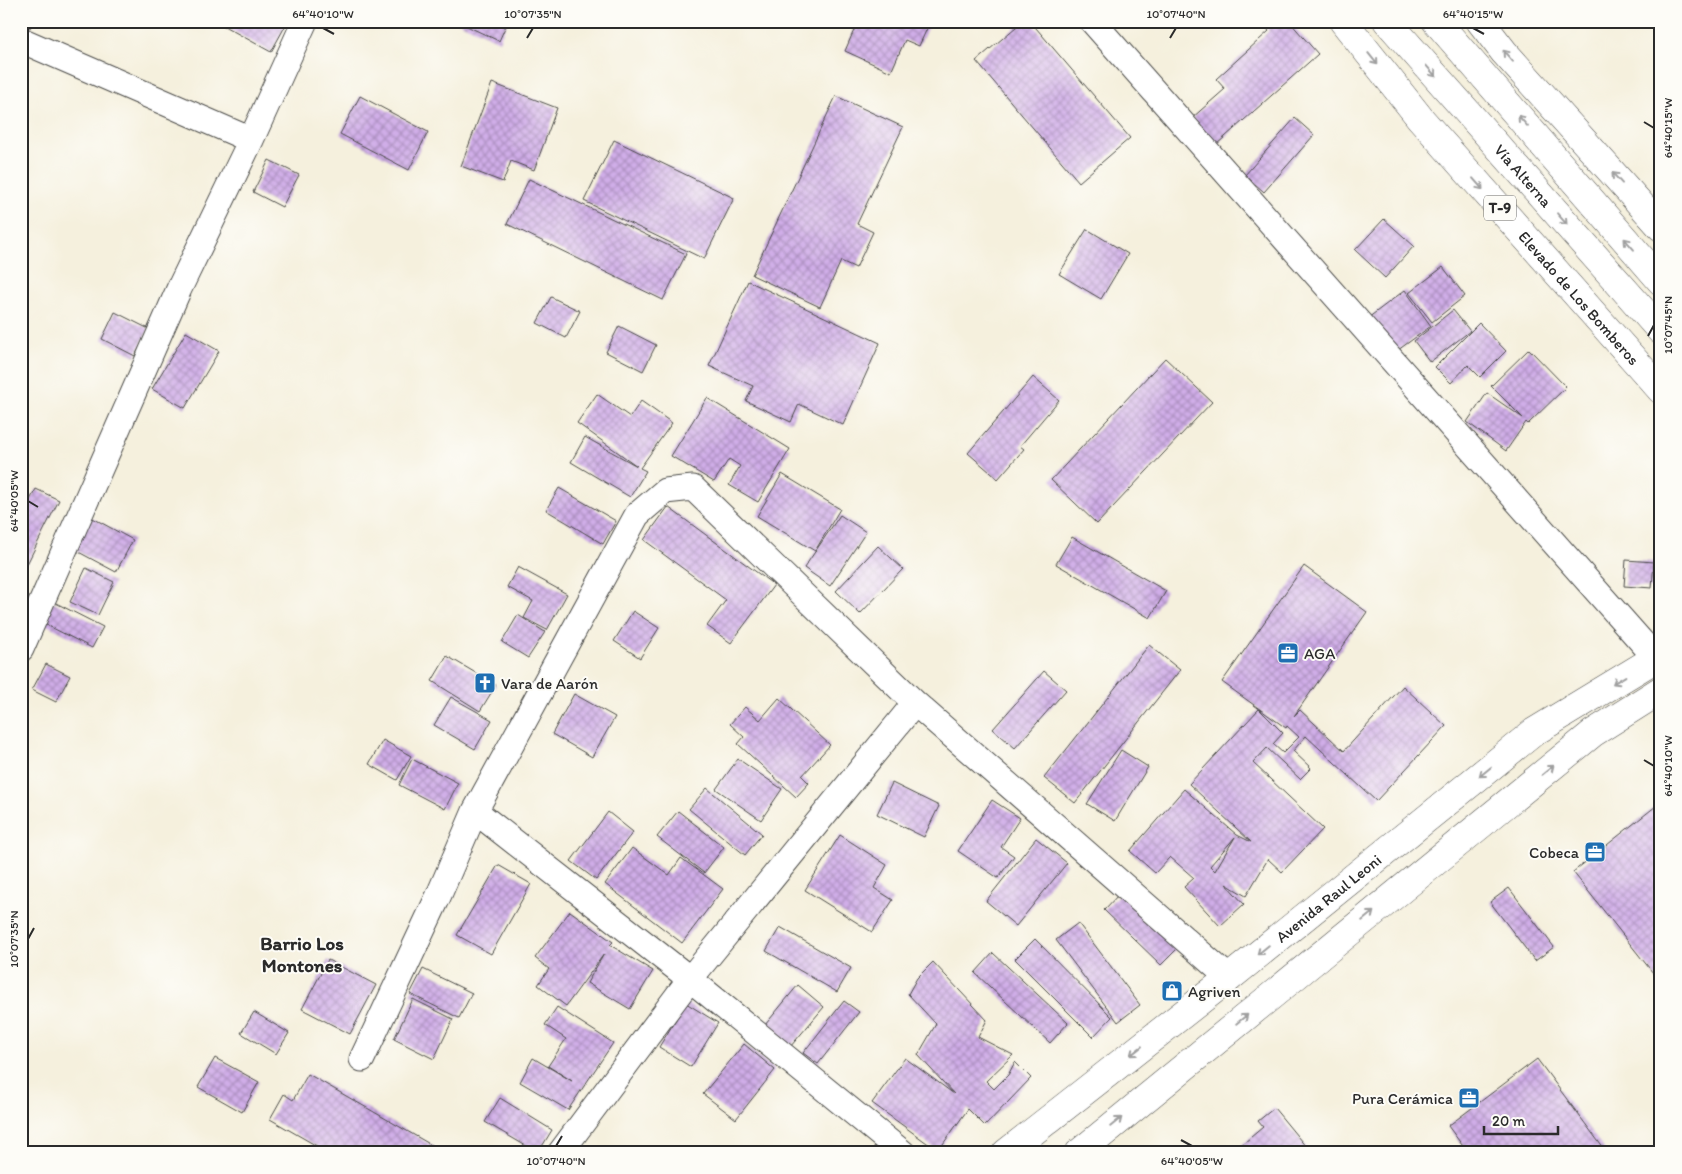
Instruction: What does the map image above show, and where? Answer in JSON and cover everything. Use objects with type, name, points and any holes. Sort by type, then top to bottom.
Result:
[{"type":"main road","name":"Elevado de Los Bomberos","points":[[1343,21],[1420,118],[1661,390]]},
{"type":"main road","name":"Vía Alterna","points":[[1387,21],[1661,331]]},
{"type":"main road","points":[[1436,21],[1661,281]]},
{"type":"main road","points":[[1480,21],[1504,52],[1661,227]]},
{"type":"main road","name":"Avenida Raul Leoni","points":[[1006,1153],[1229,978],[1534,732],[1658,656]]},
{"type":"main road","points":[[1079,1153],[1593,733],[1661,690]]},
{"type":"street","points":[[21,649],[179,289],[251,140],[305,21]]},
{"type":"street","points":[[1092,21],[1658,656]]},
{"type":"street","points":[[21,40],[251,140]]},
{"type":"street","points":[[362,1059],[475,812],[637,515],[665,491],[693,488],[915,702],[1229,978]]},
{"type":"street","points":[[560,1153],[690,979],[915,702]]},
{"type":"street","points":[[475,812],[690,979],[902,1153]]},
{"type":"building","points":[[21,21],[34,21],[30,28]]},
{"type":"building","points":[[215,21],[288,21],[271,52]]},
{"type":"building","points":[[456,21],[508,21],[499,41]]},
{"type":"building","points":[[858,21],[930,22],[919,46],[905,40],[891,72],[845,51]]},
{"type":"building","points":[[1023,21],[1030,21],[1130,138],[1079,182],[976,61]]},
{"type":"building","points":[[1266,21],[1289,21],[1318,54],[1216,145],[1192,118],[1225,89],[1216,79],[1269,31],[1263,24]]},
{"type":"building","points":[[492,83],[557,108],[534,170],[511,161],[503,182],[461,166]]},
{"type":"building","points":[[360,96],[428,132],[409,170],[340,134]]},
{"type":"building","points":[[836,96],[903,127],[857,224],[873,232],[856,268],[841,261],[820,307],[752,275]]},
{"type":"building","points":[[1295,118],[1314,135],[1264,192],[1245,175]]},
{"type":"building","points":[[614,140],[734,198],[704,259],[584,201]]},
{"type":"building","points":[[269,160],[299,175],[282,207],[253,192]]},
{"type":"building","points":[[529,179],[686,254],[663,300],[507,224]]},
{"type":"building","points":[[1384,219],[1414,246],[1385,278],[1355,250]]},
{"type":"building","points":[[1087,229],[1128,254],[1101,299],[1059,274]]},
{"type":"building","points":[[1443,267],[1465,296],[1432,322],[1409,293]]},
{"type":"building","points":[[748,281],[880,343],[843,425],[799,404],[791,422],[746,401],[753,386],[709,366]]},
{"type":"building","points":[[1405,290],[1431,326],[1394,353],[1368,318]]},
{"type":"building","points":[[551,297],[580,311],[566,338],[537,323]]},
{"type":"building","points":[[1453,310],[1470,331],[1430,362],[1414,341]]},
{"type":"building","points":[[115,312],[149,329],[135,356],[102,339]]},
{"type":"building","points":[[1479,323],[1506,351],[1480,377],[1468,365],[1451,383],[1435,367]]},
{"type":"building","points":[[619,326],[656,345],[643,371],[606,352]]},
{"type":"building","points":[[186,332],[219,351],[185,408],[152,389]]},
{"type":"building","points":[[1529,349],[1566,387],[1528,424],[1526,422],[1506,451],[1467,422],[1487,393],[1523,418],[1491,386]]},
{"type":"building","points":[[1165,358],[1212,402],[1097,524],[1051,480]]},
{"type":"building","points":[[1033,377],[1059,400],[1020,446],[1024,449],[998,479],[968,453]]},
{"type":"building","points":[[597,394],[630,417],[641,401],[672,423],[640,468],[646,471],[630,497],[571,462],[585,437],[637,466],[577,423]]},
{"type":"building","points":[[707,398],[790,449],[758,502],[729,485],[740,466],[729,459],[714,482],[671,456]]},
{"type":"building","points":[[782,474],[840,509],[815,551],[757,516]]},
{"type":"building","points":[[559,488],[616,521],[603,544],[546,510]]},
{"type":"building","points":[[36,489],[59,500],[27,564],[21,561],[21,516]]},
{"type":"building","points":[[668,507],[774,585],[731,643],[707,626],[726,600],[644,540]]},
{"type":"building","points":[[840,515],[866,532],[830,586],[804,568]]},
{"type":"building","points":[[89,516],[133,540],[116,572],[71,548]]},
{"type":"building","points":[[1072,537],[1166,591],[1150,618],[1056,564]]},
{"type":"building","points":[[878,546],[903,569],[860,614],[836,591]]},
{"type":"building","points":[[1626,560],[1654,562],[1652,588],[1624,586]]},
{"type":"building","points":[[1304,566],[1367,612],[1294,716],[1300,710],[1344,751],[1403,686],[1446,726],[1376,801],[1306,736],[1293,751],[1311,768],[1300,779],[1267,748],[1253,763],[1323,829],[1282,872],[1268,859],[1246,896],[1226,884],[1244,904],[1220,926],[1184,887],[1194,878],[1170,857],[1155,873],[1130,851],[1184,789],[1237,835],[1251,842],[1189,784],[1259,709],[1283,733],[1273,744],[1283,753],[1299,737],[1287,726],[1286,728],[1222,682]],"holes":[[[1235,837],[1215,871],[1210,866]]]},
{"type":"building","points":[[518,567],[567,594],[547,630],[524,618],[533,601],[507,587]]},
{"type":"building","points":[[86,568],[114,582],[98,615],[70,602]]},
{"type":"building","points":[[50,600],[103,627],[92,648],[39,621]]},
{"type":"building","points":[[633,611],[659,628],[640,658],[614,641]]},
{"type":"building","points":[[518,615],[545,632],[528,658],[502,642]]},
{"type":"building","points":[[1149,645],[1180,670],[1075,803],[1044,778]]},
{"type":"building","points":[[447,656],[496,685],[480,711],[432,681]]},
{"type":"building","points":[[46,664],[70,676],[56,702],[32,690]]},
{"type":"building","points":[[1044,671],[1066,690],[1015,748],[993,729]]},
{"type":"building","points":[[574,694],[615,717],[592,757],[552,734]]},
{"type":"building","points":[[451,697],[492,720],[475,749],[434,725]]},
{"type":"building","points":[[779,698],[830,745],[802,776],[809,783],[796,797],[738,744],[744,737],[730,724],[745,707],[760,720]]},
{"type":"building","points":[[383,740],[411,756],[397,780],[369,764]]},
{"type":"building","points":[[1121,750],[1148,767],[1115,821],[1087,804]]},
{"type":"building","points":[[412,759],[458,783],[445,809],[399,785]]},
{"type":"building","points":[[738,759],[782,789],[761,820],[716,789]]},
{"type":"building","points":[[892,783],[939,806],[924,837],[877,814]]},
{"type":"building","points":[[707,788],[762,834],[745,855],[689,809]]},
{"type":"building","points":[[992,800],[1020,818],[1001,847],[1014,856],[998,878],[958,851]]},
{"type":"building","points":[[1661,802],[1661,983],[1573,872]]},
{"type":"building","points":[[678,811],[724,847],[704,873],[657,837]]},
{"type":"building","points":[[608,812],[633,832],[596,880],[571,861]]},
{"type":"building","points":[[840,835],[887,865],[874,888],[893,900],[872,932],[805,890]]},
{"type":"building","points":[[1036,838],[1067,863],[1016,926],[986,901]]},
{"type":"building","points":[[632,848],[669,875],[681,858],[723,889],[682,943],[605,884]]},
{"type":"building","points":[[498,865],[531,884],[491,954],[457,935]]},
{"type":"building","points":[[1509,888],[1554,947],[1535,961],[1490,902]]},
{"type":"building","points":[[1120,893],[1177,949],[1161,965],[1104,910]]},
{"type":"building","points":[[570,911],[613,942],[610,945],[653,971],[630,1009],[587,983],[604,954],[566,1006],[538,985],[549,969],[535,958]]},
{"type":"building","points":[[1078,923],[1140,1005],[1118,1022],[1056,940]]},
{"type":"building","points":[[780,927],[851,968],[837,992],[766,951]]},
{"type":"building","points":[[1035,939],[1112,1017],[1093,1037],[1015,959]]},
{"type":"building","points":[[993,953],[1068,1023],[1050,1043],[975,973]]},
{"type":"building","points":[[328,960],[376,985],[350,1034],[302,1009]]},
{"type":"building","points":[[933,962],[987,1020],[978,1037],[1013,1055],[986,1081],[994,1089],[1008,1075],[1015,1062],[1031,1078],[985,1126],[968,1109],[938,1151],[872,1103],[905,1058],[954,1094],[918,1055],[936,1024],[908,994],[917,978]]},
{"type":"building","points":[[423,969],[472,993],[459,1018],[410,994]]},
{"type":"building","points":[[798,985],[824,1007],[790,1047],[765,1025]]},
{"type":"building","points":[[413,999],[453,1019],[434,1059],[394,1039]]},
{"type":"building","points":[[844,1001],[859,1012],[818,1064],[803,1053]]},
{"type":"building","points":[[686,1003],[718,1023],[691,1067],[659,1047]]},
{"type":"building","points":[[557,1007],[613,1043],[568,1110],[520,1082],[533,1058],[572,1081],[548,1066],[566,1039],[545,1025]]},
{"type":"building","points":[[254,1012],[289,1033],[276,1054],[241,1033]]},
{"type":"building","points":[[744,1044],[775,1070],[736,1119],[703,1094]]},
{"type":"building","points":[[215,1058],[259,1082],[242,1112],[198,1087]]},
{"type":"building","points":[[1537,1059],[1607,1153],[1468,1153],[1448,1126]]},
{"type":"building","points":[[308,1074],[440,1150],[438,1153],[329,1153],[270,1119],[284,1094],[293,1100]]},
{"type":"building","points":[[500,1098],[552,1130],[538,1153],[485,1122]]},
{"type":"building","points":[[1274,1108],[1311,1153],[1232,1153],[1263,1127],[1258,1121]]},
{"type":"place","name":"AGA","points":[[1288,653]]},
{"type":"place","name":"Vara de Aarón","points":[[485,683]]},
{"type":"place","name":"Cobeca","points":[[1595,852]]},
{"type":"place","name":"Agriven","points":[[1172,991]]},
{"type":"place","name":"Pura Cerámica","points":[[1469,1098]]},
{"type":"district","name":"Barrio Los Montones","points":[[302,954]]}]
